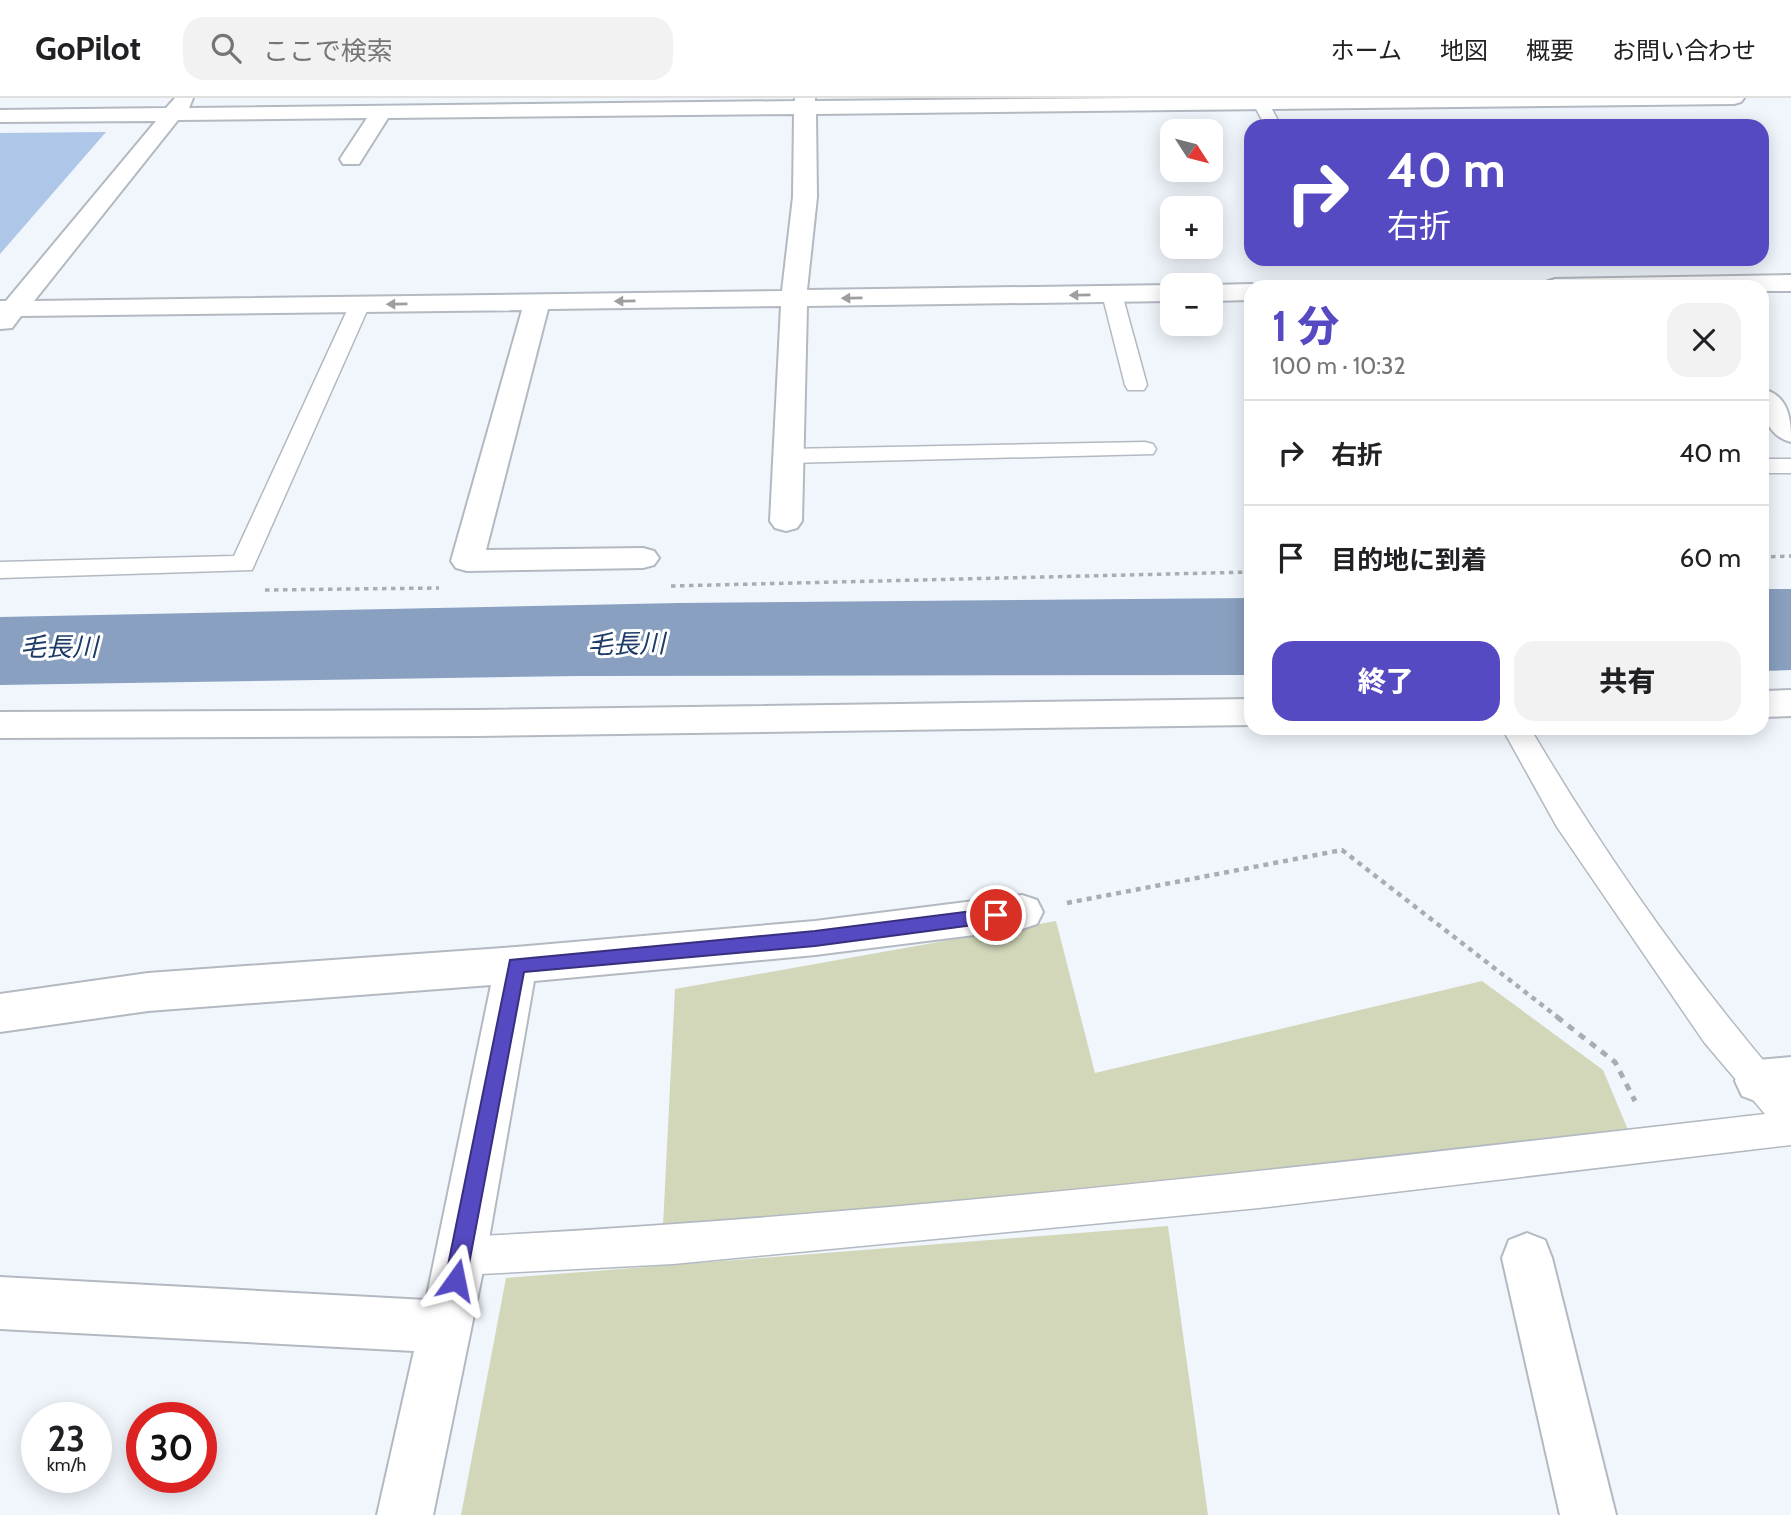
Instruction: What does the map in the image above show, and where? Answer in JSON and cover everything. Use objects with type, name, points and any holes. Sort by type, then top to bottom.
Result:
[{"type":"street","points":[[0,116],[179,106],[382,112],[805,103],[1522,105],[1734,98]]},
{"type":"street","points":[[786,521],[795,299],[805,197],[805,103]]},
{"type":"street","points":[[5,315],[179,106]]},
{"type":"street","points":[[351,159],[382,112]]},
{"type":"street","points":[[1653,266],[1664,280]]},
{"type":"street","points":[[1769,284],[1791,283]]},
{"type":"street","points":[[1223,293],[1244,292]]},
{"type":"street","points":[[5,315],[360,304],[1160,293]]},
{"type":"street","points":[[537,302],[467,561],[643,558]]},
{"type":"street","points":[[1769,704],[1791,703]]},
{"type":"street","points":[[0,725],[464,723],[1244,712]]},
{"type":"street","points":[[0,1013],[148,992],[516,965],[815,938],[1022,912]]},
{"type":"street","points":[[405,1515],[461,1256],[516,965]]},
{"type":"street","points":[[1527,1258],[1588,1515]]},
{"type":"street","points":[[0,1303],[445,1327]]},
{"type":"lane","points":[[1261,103],[1269,119]]},
{"type":"lane","points":[[1112,294],[1136,385]]},
{"type":"lane","points":[[0,570],[243,564],[360,304]]},
{"type":"lane","points":[[788,456],[1145,449]]},
{"type":"lane","points":[[1769,467],[1791,466]]},
{"type":"lane","points":[[1520,735],[1568,819],[1716,1031],[1774,1079],[1791,1119]]},
{"type":"lane","points":[[461,1256],[673,1245],[1259,1191],[1658,1146],[1791,1128]]},
{"type":"path","points":[[1769,557],[1791,556]]},
{"type":"path","points":[[1022,912],[1342,850],[1615,1062],[1658,1146]]},
{"type":"green space","points":[[1056,921],[1095,1073],[1482,981],[1603,1070],[1631,1137],[1164,1186],[663,1226],[675,989]]},
{"type":"green space","points":[[1168,1226],[1208,1515],[461,1515],[506,1278]]},
{"type":"water","points":[[1769,589],[1791,589],[1791,670],[1769,671]]},
{"type":"water","name":"毛長川","points":[[1244,598],[1244,675],[578,676],[0,685],[0,617],[679,603]]},
{"type":"building","points":[[106,132],[0,254],[0,133]]},
{"type":"route","points":[[456,1280],[516,965],[815,938],[996,915]]}]
